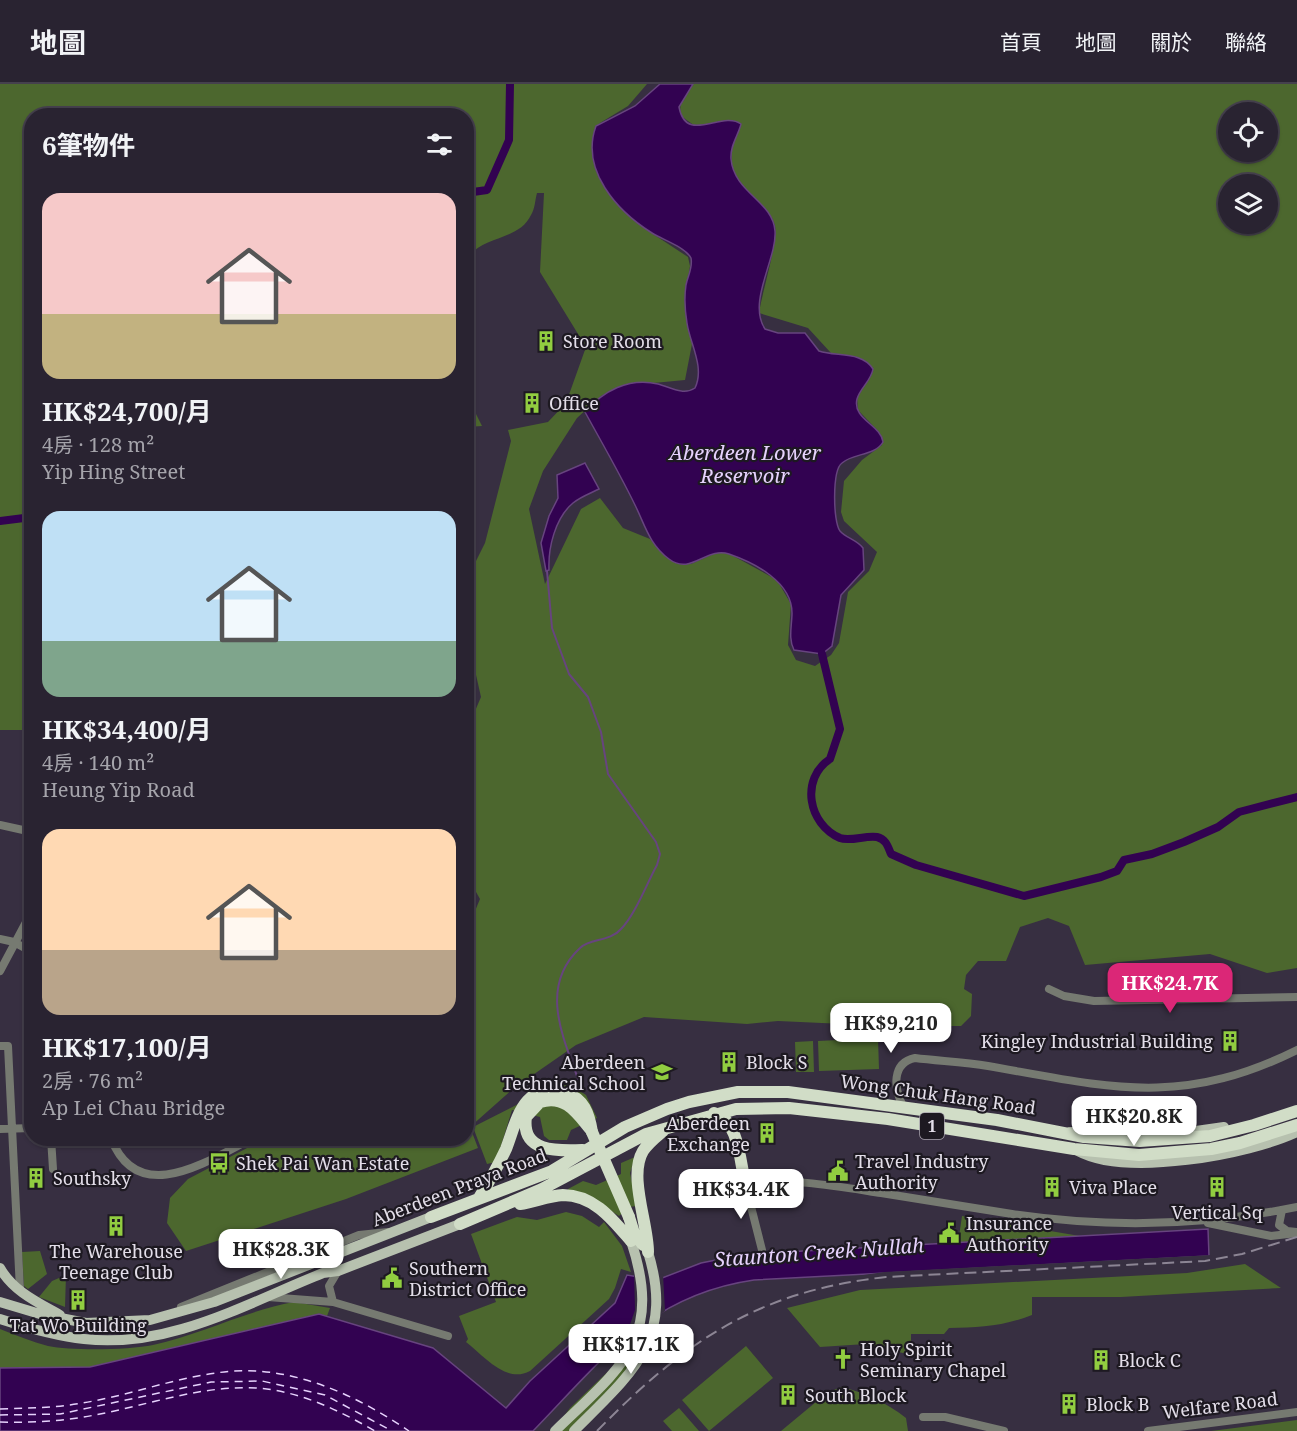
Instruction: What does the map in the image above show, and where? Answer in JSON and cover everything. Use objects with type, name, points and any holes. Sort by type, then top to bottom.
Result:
[{"type":"highway","name":"Wong Chuk Hang Road","points":[[583,1150],[625,1127],[667,1109],[689,1102],[736,1093],[788,1092],[903,1106],[1067,1132]]},
{"type":"highway","points":[[479,1198],[496,1171],[522,1115],[540,1102],[559,1101],[575,1109],[592,1132],[633,1237]]},
{"type":"highway","name":"Wong Chuk Hang Road","points":[[597,1159],[646,1134],[714,1113],[758,1107],[888,1119],[1074,1149]]},
{"type":"highway","points":[[732,1131],[741,1118],[758,1107]]},
{"type":"highway","name":"1","points":[[1074,1149],[1139,1155],[1181,1147],[1297,1109]]},
{"type":"highway","points":[[714,1113],[723,1116],[732,1131],[745,1183]]},
{"type":"highway","points":[[522,1115],[526,1130],[539,1147],[551,1151],[583,1150]]},
{"type":"highway","name":"1","points":[[1067,1132],[1084,1137],[1181,1147],[1240,1143],[1297,1125]]},
{"type":"highway","points":[[648,1252],[648,1236],[637,1174],[644,1149],[666,1129]]},
{"type":"highway","name":"Aberdeen Praya Road","points":[[430,1217],[552,1171],[583,1150]]},
{"type":"highway","name":"Aberdeen Praya Road","points":[[460,1224],[507,1206],[597,1159]]},
{"type":"highway","points":[[507,1206],[562,1195],[577,1197],[602,1209],[648,1252]]},
{"type":"main road","name":"Wong Chuk Hang Road","points":[[1067,1132],[1170,1134],[1254,1121],[1297,1109]]},
{"type":"main road","name":"Wong Chuk Hang Road","points":[[1074,1149],[1088,1156],[1132,1162],[1179,1161],[1231,1153],[1297,1132]]},
{"type":"main road","name":"Aberdeen Praya Road","points":[[0,1302],[68,1320],[109,1324],[162,1318],[214,1302],[430,1217]]},
{"type":"main road","name":"Aberdeen Praya Road","points":[[0,1319],[45,1332],[84,1339],[126,1340],[177,1331],[460,1224]]},
{"type":"main road","points":[[555,1431],[616,1370],[634,1343],[643,1313],[644,1288],[633,1237]]},
{"type":"main road","points":[[574,1431],[626,1379],[648,1341],[657,1302],[656,1280],[648,1252]]},
{"type":"main road","points":[[0,1268],[10,1282],[20,1290],[68,1320]]},
{"type":"street","points":[[0,825],[24,830]]},
{"type":"street","points":[[0,970],[24,925]]},
{"type":"street","points":[[0,939],[14,942],[24,948]]},
{"type":"street","points":[[1049,988],[1064,996],[1094,1001],[1297,997]]},
{"type":"street","points":[[0,1046],[8,1046],[20,1290]]},
{"type":"street","points":[[903,1106],[896,1091],[898,1068],[906,1059],[986,1066],[1096,1086],[1145,1089],[1178,1087],[1224,1079],[1297,1050]]},
{"type":"street","points":[[0,1129],[24,1128]]},
{"type":"street","points":[[52,1146],[54,1169]]},
{"type":"street","points":[[115,1146],[131,1166],[146,1174],[160,1177],[186,1171],[237,1146]]},
{"type":"street","points":[[762,1250],[745,1183],[780,1180],[815,1182],[1014,1214],[1083,1222],[1199,1221],[1253,1216],[1297,1207]]},
{"type":"street","points":[[1282,1210],[1279,1225],[1287,1231],[1297,1233]]},
{"type":"street","points":[[1253,1216],[1255,1233]]},
{"type":"street","points":[[1199,1221],[1279,1236],[1297,1233]]},
{"type":"street","points":[[333,1302],[329,1286],[338,1271]]},
{"type":"street","points":[[268,1297],[333,1302],[448,1336]]},
{"type":"street","name":"Welfare Road","points":[[1148,1431],[1297,1412]]},
{"type":"street","points":[[923,1417],[945,1417],[1004,1431]]},
{"type":"green space","points":[[0,84],[647,84],[628,106],[600,123],[594,132],[593,158],[597,173],[650,232],[688,257],[690,266],[685,297],[692,344],[685,380],[622,386],[601,396],[577,418],[543,471],[529,509],[545,584],[581,509],[600,498],[623,528],[650,539],[662,553],[678,563],[691,564],[718,552],[728,553],[777,580],[791,604],[788,645],[796,660],[815,666],[831,655],[839,643],[848,592],[869,571],[877,552],[844,521],[841,512],[844,481],[862,460],[882,445],[879,432],[858,410],[857,397],[862,389],[851,356],[831,353],[808,328],[759,313],[772,255],[775,226],[768,212],[744,189],[735,175],[731,155],[733,120],[695,126],[681,116],[681,103],[690,87],[693,84],[1297,84],[1297,968],[1267,973],[1210,954],[1085,965],[1069,926],[1048,918],[1020,927],[1006,961],[978,961],[966,975],[964,989],[972,994],[971,1016],[961,1026],[888,1026],[778,1021],[747,1024],[644,1017],[576,1045],[514,1088],[474,1123],[474,911],[480,899],[474,888],[474,713],[481,697],[474,666],[474,565],[485,543],[511,441],[508,430],[548,422],[566,403],[586,347],[540,272],[544,193],[537,193],[531,215],[518,229],[474,251],[474,108],[24,108],[24,730],[0,730]]},
{"type":"green space","points":[[474,410],[482,426],[474,427]]},
{"type":"green space","points":[[878,1038],[879,1069],[819,1071],[818,1041]]},
{"type":"green space","points":[[813,1041],[814,1072],[796,1072],[795,1042]]},
{"type":"green space","points":[[563,1080],[586,1095],[597,1118],[571,1130],[567,1140],[549,1140],[544,1136],[540,1117],[512,1110],[496,1162],[487,1164],[474,1126],[526,1100],[533,1090]]},
{"type":"green space","points":[[474,1138],[478,1148],[346,1199],[186,1251],[167,1223],[170,1198],[188,1179],[254,1146],[474,1146]]},
{"type":"green space","points":[[635,1157],[630,1173],[637,1206],[629,1207],[619,1216],[602,1205],[568,1194],[568,1189],[583,1181],[596,1185],[621,1174],[621,1163]]},
{"type":"green space","points":[[566,1212],[582,1216],[599,1227],[604,1222],[622,1246],[631,1272],[621,1269],[609,1299],[530,1371],[512,1374],[496,1367],[466,1342],[468,1339],[459,1316],[496,1302],[471,1234],[517,1217],[537,1220]]},
{"type":"green space","points":[[962,1216],[1080,1236],[958,1243]]},
{"type":"green space","points":[[40,1251],[47,1274],[28,1289],[24,1286],[22,1252]]},
{"type":"green space","points":[[1245,1264],[1281,1288],[1121,1297],[1032,1297],[1032,1315],[1022,1319],[991,1326],[949,1328],[944,1334],[911,1334],[911,1355],[866,1344],[820,1347],[787,1308],[860,1290],[1187,1273]]},
{"type":"green space","points":[[66,1275],[65,1307],[39,1297],[52,1281]]},
{"type":"green space","points":[[294,1302],[330,1308],[327,1316],[319,1314],[90,1367],[0,1368],[0,1329],[58,1348],[130,1348],[153,1345],[189,1335],[258,1311]]},
{"type":"green space","points":[[674,1324],[673,1334],[574,1431],[553,1431],[570,1408],[649,1332]]},
{"type":"green space","points":[[746,1346],[773,1378],[709,1431],[682,1400]]},
{"type":"green space","points":[[842,1387],[876,1399],[899,1413],[906,1418],[908,1431],[781,1431],[828,1392]]},
{"type":"green space","points":[[679,1408],[699,1431],[672,1431],[663,1421]]},
{"type":"green space","points":[[1297,1420],[1297,1431],[1211,1431]]},
{"type":"water","name":"Aberdeen Lower Reservoir","points":[[660,84],[693,84],[679,107],[683,118],[689,124],[733,121],[741,124],[732,149],[731,159],[734,171],[746,189],[768,212],[775,231],[772,254],[759,306],[760,318],[765,329],[778,333],[805,333],[819,351],[862,359],[873,369],[858,395],[857,406],[863,417],[881,436],[883,442],[875,450],[852,457],[842,463],[836,475],[835,485],[838,526],[842,533],[863,548],[864,570],[841,595],[832,646],[822,654],[794,650],[791,637],[792,613],[786,592],[779,583],[760,568],[729,554],[713,554],[685,564],[677,563],[662,553],[648,534],[585,412],[608,392],[627,384],[647,382],[686,391],[695,388],[698,380],[698,364],[686,318],[685,304],[691,258],[684,250],[652,233],[626,213],[605,188],[597,173],[593,158],[592,142],[596,126],[635,106]]},
{"type":"water","points":[[585,463],[599,489],[582,497],[567,509],[557,525],[550,552],[549,570],[546,571],[541,543],[549,516],[558,498],[557,475]]},
{"type":"water","name":"Staunton Creek Nullah","points":[[1208,1229],[1209,1256],[754,1280],[717,1288],[685,1300],[630,1334],[533,1431],[0,1431],[0,1368],[90,1367],[319,1314],[433,1348],[506,1408],[530,1381],[615,1303],[627,1275],[657,1280],[701,1263],[746,1254]]},
{"type":"pier","points":[[1212,1255],[1210,1259],[830,1280],[884,1272]]},
{"type":"pier","points":[[634,1273],[656,1276],[663,1274],[665,1311],[624,1342],[635,1310]]},
{"type":"waterway","points":[[474,192],[487,190],[509,140],[510,84]]},
{"type":"waterway","points":[[0,521],[24,518]]},
{"type":"waterway","points":[[547,571],[552,628],[569,674],[588,697],[601,732],[608,774],[656,842],[660,854],[657,865],[626,923],[611,936],[580,948],[567,964],[560,981],[557,999],[558,1017],[582,1090]]},
{"type":"waterway","points":[[822,654],[840,729],[830,759],[814,778],[812,801],[815,812],[821,823],[840,838],[880,838],[891,854],[916,865],[1024,896],[1101,877],[1117,871],[1124,860],[1152,854],[1184,842],[1218,827],[1239,812],[1297,797]]},
{"type":"ferry route","points":[[0,1409],[52,1407],[82,1403],[216,1373],[268,1372],[293,1376],[342,1393],[388,1417],[409,1431]]},
{"type":"ferry route","points":[[0,1415],[60,1414],[211,1382],[262,1381],[325,1395],[392,1431]]},
{"type":"ferry route","points":[[0,1422],[72,1419],[195,1393],[256,1388],[303,1397],[375,1431]]},
{"type":"railway","points":[[597,1431],[629,1399],[693,1346],[762,1308],[799,1294],[840,1284],[886,1277],[1205,1261],[1242,1254],[1297,1237]]},
{"type":"place","name":"Store Room","points":[[546,341]]},
{"type":"place","name":"Office","points":[[532,403]]},
{"type":"place","name":"Kingley Industrial Building","points":[[1230,1041]]},
{"type":"place","name":"Block S","points":[[729,1062]]},
{"type":"place","name":"Aberdeen Technical School","points":[[662,1072]]},
{"type":"place","name":"Aberdeen Exchange","points":[[767,1133]]},
{"type":"place","name":"Shek Pai Wan Estate","points":[[219,1163]]},
{"type":"place","name":"Travel Industry Authority","points":[[838,1171]]},
{"type":"place","name":"Southsky","points":[[36,1178]]},
{"type":"place","name":"Viva Place","points":[[1052,1187]]},
{"type":"place","name":"Vertical Sq","points":[[1217,1187]]},
{"type":"place","name":"The Warehouse Teenage Club","points":[[116,1226]]},
{"type":"place","name":"Insurance Authority","points":[[949,1233]]},
{"type":"place","name":"Southern District Office","points":[[392,1278]]},
{"type":"place","name":"Tat Wo Building","points":[[78,1300]]},
{"type":"place","name":"Holy Spirit Seminary Chapel","points":[[843,1359]]},
{"type":"place","name":"Block C","points":[[1101,1360]]},
{"type":"place","name":"South Block","points":[[788,1395]]},
{"type":"place","name":"Block B","points":[[1069,1404]]}]
